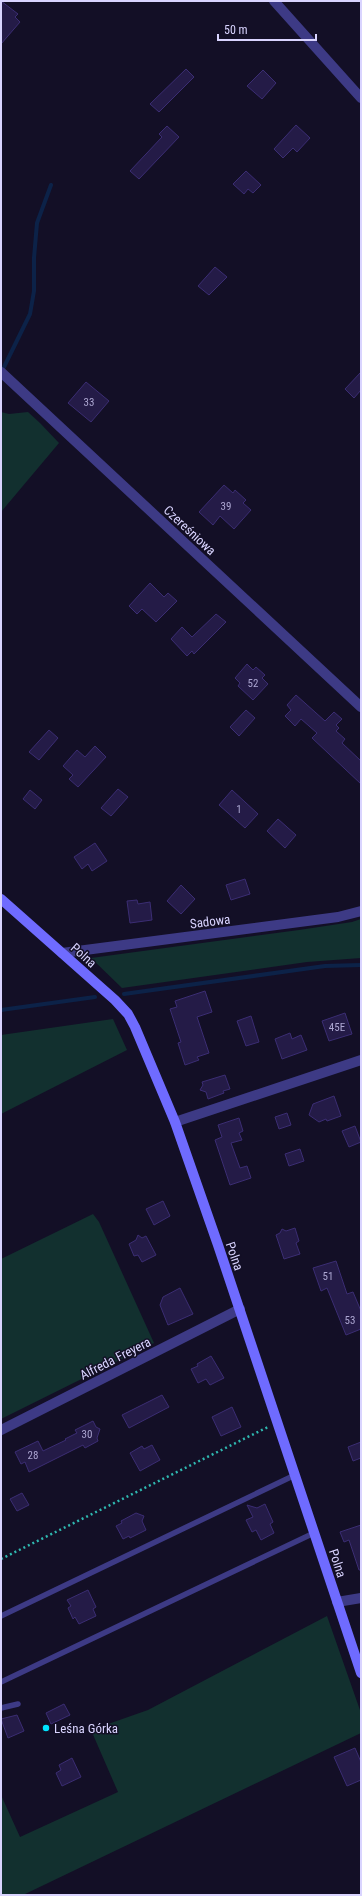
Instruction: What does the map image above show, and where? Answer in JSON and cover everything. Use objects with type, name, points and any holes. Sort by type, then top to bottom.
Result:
[{"type":"street","points":[[274,1],[361,98]]},
{"type":"street","name":"Czereśniowa","points":[[1,372],[361,707]]},
{"type":"street","name":"Polna","points":[[1,898],[115,1000],[128,1014],[135,1027],[175,1122],[240,1309],[361,1673]]},
{"type":"street","name":"Sadowa","points":[[62,953],[338,917],[361,911]]},
{"type":"street","points":[[175,1122],[361,1060]]},
{"type":"street","name":"Alfreda Freyera","points":[[1,1430],[240,1309]]},
{"type":"street","points":[[337,1602],[361,1598]]},
{"type":"lane","points":[[1,1616],[295,1475]]},
{"type":"lane","points":[[1,1682],[314,1533]]},
{"type":"lane","points":[[1,1708],[18,1704]]},
{"type":"path","points":[[1,1559],[277,1422]]},
{"type":"green space","points":[[1,412],[9,414],[28,412],[59,443],[1,512]]},
{"type":"green space","points":[[361,919],[361,958],[307,962],[122,988],[91,958],[299,930],[352,922]]},
{"type":"green space","points":[[113,1019],[127,1050],[1,1114],[1,1035]]},
{"type":"green space","points":[[93,1214],[99,1222],[154,1343],[1,1419],[1,1259]]},
{"type":"green space","points":[[327,1616],[361,1713],[361,1733],[23,1895],[1,1895],[1,1795],[20,1837],[118,1792],[91,1730],[148,1710]]},
{"type":"building","points":[[1,1],[18,14],[15,17],[20,22],[1,44]]},
{"type":"building","points":[[186,69],[194,77],[159,112],[150,104]]},
{"type":"building","points":[[263,70],[276,83],[262,99],[247,86]]},
{"type":"building","points":[[296,125],[310,138],[297,152],[293,148],[283,158],[274,149]]},
{"type":"building","points":[[167,126],[179,137],[139,179],[130,171],[162,137],[159,134]]},
{"type":"building","points":[[246,171],[261,185],[253,193],[248,189],[244,194],[233,184]]},
{"type":"building","points":[[215,267],[227,277],[209,295],[198,286]]},
{"type":"building","points":[[361,372],[361,390],[354,398],[345,389]]},
{"type":"building","points":[[86,382],[109,401],[91,422],[68,403]]},
{"type":"building","points":[[224,485],[233,493],[235,490],[246,500],[243,503],[251,510],[234,529],[220,516],[213,525],[199,512]]},
{"type":"building","points":[[150,583],[164,597],[168,593],[177,601],[156,622],[142,609],[137,614],[129,606]]},
{"type":"building","points":[[216,614],[226,622],[194,654],[192,651],[187,656],[171,639],[182,627],[192,637]]},
{"type":"building","points":[[247,664],[253,670],[256,667],[265,675],[262,678],[268,684],[253,700],[238,686],[240,683],[235,678]]},
{"type":"building","points":[[296,695],[325,721],[334,712],[342,719],[336,725],[339,728],[336,731],[345,739],[342,743],[361,761],[361,784],[312,738],[317,733],[301,719],[295,726],[285,716],[291,710],[287,705]]},
{"type":"building","points":[[246,710],[255,718],[239,736],[230,727]]},
{"type":"building","points":[[49,730],[58,738],[39,760],[29,752]]},
{"type":"building","points":[[95,746],[106,757],[78,787],[69,779],[73,775],[63,766],[77,750],[85,757]]},
{"type":"building","points":[[118,789],[128,797],[111,816],[101,808]]},
{"type":"building","points":[[30,790],[42,800],[35,809],[23,799]]},
{"type":"building","points":[[232,790],[258,814],[245,828],[219,805]]},
{"type":"building","points":[[278,819],[296,835],[285,848],[267,831]]},
{"type":"building","points":[[95,843],[107,861],[92,871],[88,864],[82,869],[74,857]]},
{"type":"building","points":[[245,879],[250,894],[231,900],[226,885]]},
{"type":"building","points":[[181,885],[195,899],[181,914],[167,901]]},
{"type":"building","points":[[137,900],[138,904],[150,902],[152,920],[130,923],[127,901]]},
{"type":"building","points":[[205,991],[212,1012],[197,1017],[209,1053],[197,1057],[199,1060],[185,1065],[178,1043],[181,1042],[170,1009],[177,1007],[175,1001]]},
{"type":"building","points":[[345,1013],[352,1034],[329,1041],[322,1021]]},
{"type":"building","points":[[251,1016],[259,1042],[246,1046],[237,1021]]},
{"type":"building","points":[[290,1033],[292,1039],[301,1035],[307,1050],[282,1059],[275,1039]]},
{"type":"building","points":[[225,1075],[230,1089],[208,1099],[206,1092],[200,1090],[203,1085],[202,1082]]},
{"type":"building","points":[[334,1096],[341,1116],[319,1122],[309,1115],[313,1104]]},
{"type":"building","points":[[287,1113],[291,1125],[279,1129],[275,1117]]},
{"type":"building","points":[[239,1118],[243,1131],[239,1133],[242,1140],[231,1143],[240,1168],[247,1166],[251,1178],[230,1185],[215,1140],[222,1137],[218,1125]]},
{"type":"building","points":[[355,1126],[361,1142],[349,1147],[342,1131]]},
{"type":"building","points":[[300,1149],[304,1161],[289,1166],[285,1154]]},
{"type":"building","points":[[163,1201],[170,1216],[154,1225],[146,1209]]},
{"type":"building","points":[[295,1228],[299,1241],[296,1243],[300,1254],[284,1259],[276,1235],[280,1233],[282,1229],[286,1231]]},
{"type":"building","points":[[138,1235],[142,1238],[146,1236],[156,1255],[142,1262],[138,1255],[134,1256],[129,1244],[136,1240]]},
{"type":"building","points":[[336,1261],[347,1294],[353,1292],[361,1311],[361,1329],[346,1335],[327,1288],[321,1291],[313,1268]]},
{"type":"building","points":[[180,1288],[193,1314],[168,1325],[160,1305],[163,1297]]},
{"type":"building","points":[[211,1356],[224,1378],[210,1385],[206,1379],[198,1383],[191,1369],[198,1366],[197,1364]]},
{"type":"building","points":[[162,1395],[169,1407],[129,1428],[122,1415]]},
{"type":"building","points":[[232,1407],[241,1427],[221,1436],[212,1417]]},
{"type":"building","points":[[93,1421],[96,1427],[100,1429],[97,1438],[98,1441],[85,1448],[83,1445],[29,1472],[25,1462],[21,1464],[15,1452],[38,1441],[43,1451],[66,1440],[65,1439],[77,1433],[75,1430]]},
{"type":"building","points":[[361,1442],[361,1458],[353,1461],[348,1447]]},
{"type":"building","points":[[152,1445],[160,1460],[140,1471],[130,1453],[142,1446],[144,1449]]},
{"type":"building","points":[[22,1493],[29,1505],[17,1511],[10,1499]]},
{"type":"building","points":[[265,1504],[273,1522],[270,1524],[274,1533],[261,1540],[256,1530],[252,1532],[246,1520],[253,1517],[247,1505],[257,1508]]},
{"type":"building","points":[[136,1513],[144,1516],[142,1521],[146,1530],[130,1538],[129,1536],[123,1539],[116,1526],[122,1523],[121,1521]]},
{"type":"building","points":[[361,1525],[361,1570],[359,1570],[349,1540],[344,1542],[340,1532]]},
{"type":"building","points":[[88,1590],[96,1607],[93,1609],[96,1616],[79,1624],[75,1617],[73,1619],[68,1608],[71,1606],[67,1600]]},
{"type":"building","points":[[64,1704],[70,1715],[51,1724],[46,1713]]},
{"type":"building","points":[[17,1715],[24,1731],[8,1738],[1,1719]]},
{"type":"building","points":[[355,1748],[361,1762],[361,1780],[347,1786],[334,1757]]},
{"type":"building","points":[[72,1758],[81,1777],[62,1786],[56,1773],[61,1770],[59,1765]]},
{"type":"waterway","points":[[4,367],[30,314],[34,291],[34,258],[37,223],[51,185]]},
{"type":"waterway","points":[[124,994],[325,966],[361,965]]},
{"type":"waterway","points":[[1,1010],[95,997]]},
{"type":"place","name":"Leśna Górka","points":[[46,1728]]}]
